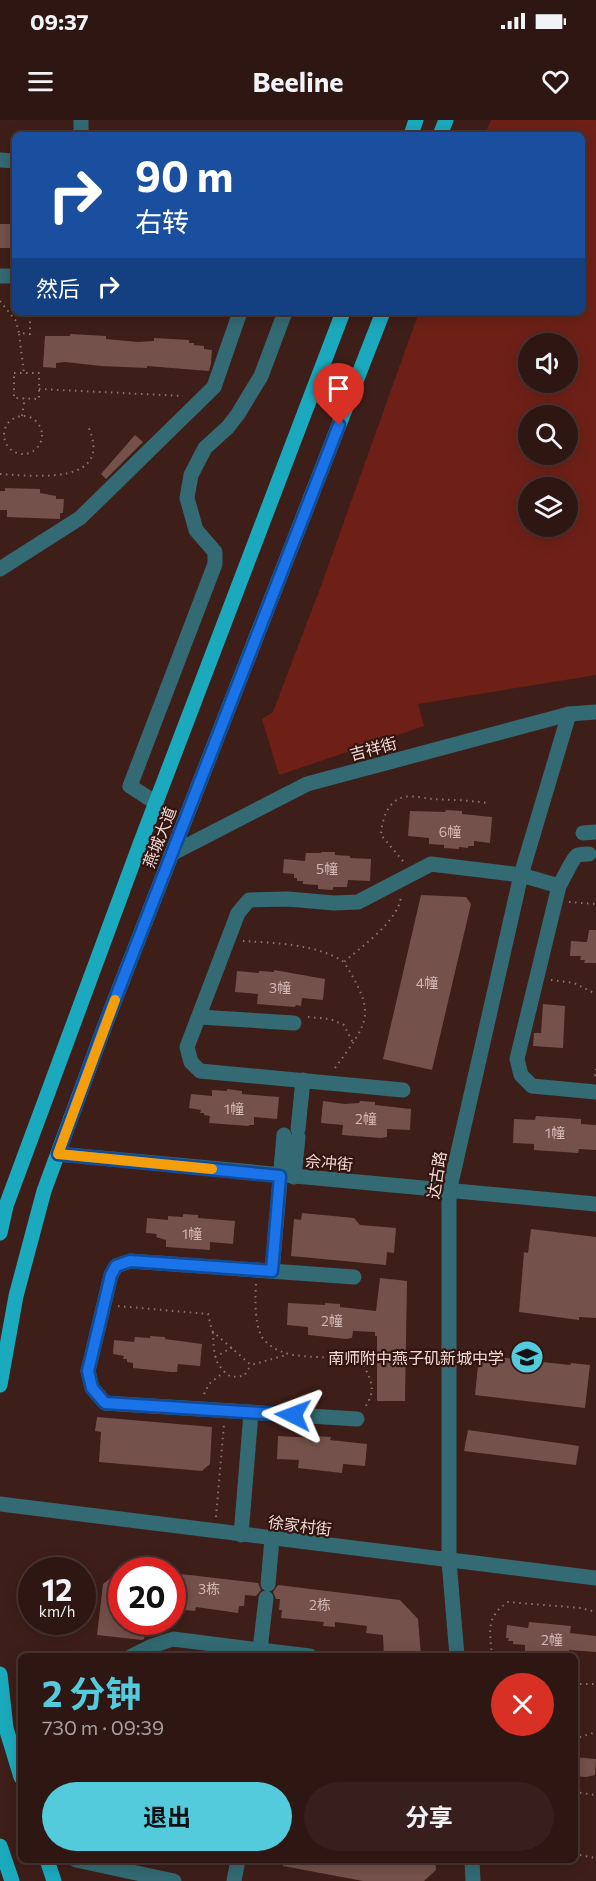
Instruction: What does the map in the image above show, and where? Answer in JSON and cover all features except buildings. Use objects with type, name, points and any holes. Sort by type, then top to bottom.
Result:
[{"type":"main road","name":"燕城大道","points":[[0,1233],[6,1206],[156,803],[342,315]]},
{"type":"main road","name":"燕城大道","points":[[0,1385],[16,1296],[44,1191],[105,1025],[382,315]]},
{"type":"main road","points":[[0,1674],[6,1728],[18,1767]]},
{"type":"main road","points":[[0,1846],[12,1881]]},
{"type":"main road","points":[[48,1863],[54,1881]]},
{"type":"street","points":[[0,569],[80,518],[204,398],[214,387],[239,315]]},
{"type":"street","points":[[156,803],[130,786],[215,564],[215,552],[196,530],[187,498],[191,475],[205,448],[228,427],[261,376],[284,315]]},
{"type":"street","name":"吉祥街","points":[[171,854],[307,784],[569,714],[596,712]]},
{"type":"street","name":"达古路","points":[[457,1653],[450,1561],[449,1192],[521,875],[569,714]]},
{"type":"street","points":[[589,854],[577,855],[573,858],[557,893],[518,1059],[521,1075],[532,1086],[596,1092]]},
{"type":"street","points":[[404,1090],[200,1071],[191,1062],[187,1047],[238,913],[249,900],[358,902],[431,864],[521,875],[557,893]]},
{"type":"street","points":[[199,1017],[294,1023]]},
{"type":"street","points":[[264,1271],[287,1176],[303,1080]]},
{"type":"street","name":"佘冲街","points":[[58,1154],[596,1204]]},
{"type":"street","points":[[354,1277],[130,1261],[116,1266],[111,1275],[88,1371],[92,1388],[105,1403],[357,1419]]},
{"type":"street","points":[[242,1535],[251,1413]]},
{"type":"street","name":"徐家村街","points":[[0,1504],[596,1578]]},
{"type":"street","points":[[260,1650],[272,1539]]},
{"type":"street","points":[[138,1653],[173,1639],[285,1653]]},
{"type":"street","points":[[90,1863],[174,1881]]},
{"type":"street","points":[[234,1881],[237,1863]]},
{"type":"street","points":[[472,1863],[473,1881]]},
{"type":"path","points":[[0,301],[16,321],[24,373]]},
{"type":"path","points":[[19,333],[30,334],[30,315]]},
{"type":"path","points":[[14,373],[39,373],[39,389],[39,399],[14,398],[14,373]]},
{"type":"path","points":[[39,389],[204,398]]},
{"type":"path","points":[[22,416],[25,398]]},
{"type":"path","points":[[22,416],[38,424],[41,438],[36,448],[20,453],[9,447],[4,438],[8,422],[22,416]]},
{"type":"path","points":[[0,474],[66,475],[86,466],[95,451],[95,440],[88,426]]},
{"type":"path","points":[[0,439],[4,438]]},
{"type":"path","points":[[344,962],[385,926],[401,901],[402,886],[409,874],[408,865],[381,835],[387,810],[403,798],[417,797],[488,803]]},
{"type":"path","points":[[557,893],[596,904]]},
{"type":"path","points":[[227,941],[287,944],[333,954],[344,962],[364,997],[366,1014],[364,1026],[324,1082]]},
{"type":"path","points":[[536,979],[573,983],[596,994]]},
{"type":"path","points":[[294,1023],[300,1017],[330,1019],[344,1025],[353,1043]]},
{"type":"path","points":[[264,1271],[256,1313],[265,1342],[288,1354],[346,1360],[364,1366],[371,1379],[372,1397],[357,1419]]},
{"type":"path","points":[[104,1305],[208,1314],[219,1369],[231,1377],[244,1376],[251,1365],[288,1354]]},
{"type":"path","points":[[212,1331],[251,1365]]},
{"type":"path","points":[[215,1357],[233,1347]]},
{"type":"path","points":[[201,1410],[204,1394],[209,1384],[224,1372]]},
{"type":"path","points":[[215,1532],[226,1412]]},
{"type":"path","points":[[492,1653],[489,1623],[498,1608],[508,1602],[581,1608],[596,1612]]},
{"type":"path","points":[[578,1684],[596,1684]]},
{"type":"path","points":[[578,1738],[596,1732]]},
{"type":"path","points":[[578,1793],[596,1795]]},
{"type":"path","points":[[578,1855],[596,1858]]},
{"type":"shaded area","points":[[491,120],[596,120],[596,675],[418,704],[424,726],[279,775],[262,719],[273,712],[321,586],[418,315],[585,315],[585,132],[486,132]]},
{"type":"slow traffic","points":[[115,1000],[58,1154],[212,1169]]},
{"type":"place","name":"南师附中燕子矶新城中学","points":[[527,1357]]},
{"type":"route","points":[[293,1415],[105,1403],[92,1388],[88,1371],[111,1275],[116,1266],[130,1261],[272,1271],[280,1176],[58,1154],[105,1025],[339,425]]}]
